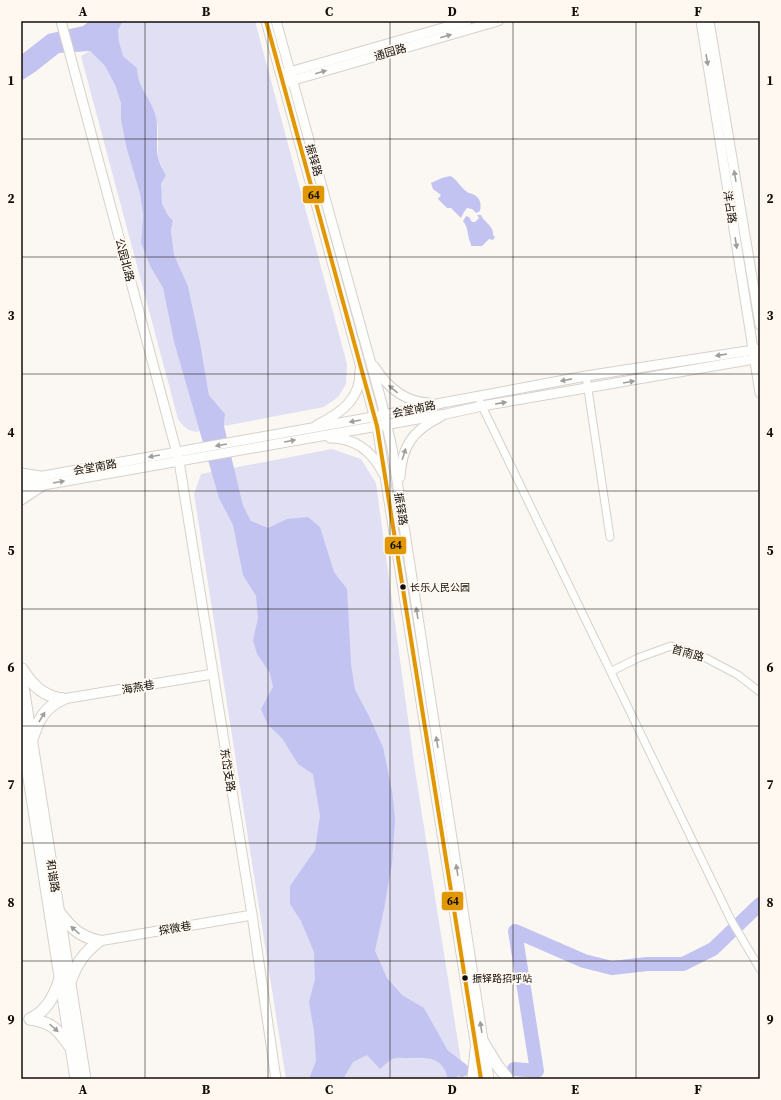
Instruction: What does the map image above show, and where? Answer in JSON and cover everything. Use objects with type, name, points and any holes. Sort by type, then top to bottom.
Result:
[{"type":"main road","name":"公园北路","points":[[61,21],[178,457]]},
{"type":"main road","name":"振铎路","points":[[266,21],[287,77]]},
{"type":"main road","name":"振铎路","points":[[276,21],[287,77],[381,421],[392,448],[479,1046],[481,1079]]},
{"type":"main road","name":"通园路","points":[[287,77],[467,21]]},
{"type":"main road","name":"通园路","points":[[287,77],[498,21]]},
{"type":"main road","name":"洋占路","points":[[701,21],[757,349],[760,393]]},
{"type":"main road","name":"洋占路","points":[[709,21],[760,325]]},
{"type":"main road","name":"会堂南路","points":[[381,421],[442,403],[478,396],[586,376],[757,349]]},
{"type":"main road","points":[[364,357],[398,394],[417,402],[427,404],[442,403]]},
{"type":"main road","points":[[309,433],[335,415],[352,400],[358,387],[364,357]]},
{"type":"main road","name":"会堂南路","points":[[21,488],[41,481],[309,433],[381,421],[446,414],[482,406],[757,359]]},
{"type":"main road","points":[[399,493],[402,458],[408,444],[418,431],[427,424],[446,414]]},
{"type":"main road","name":"振铎路","points":[[381,421],[387,489],[479,1046],[489,1079]]},
{"type":"main road","points":[[309,433],[344,439],[358,444],[372,456],[378,464],[383,472],[387,489]]},
{"type":"main road","name":"东岱支路","points":[[178,457],[252,915],[276,1079]]},
{"type":"main road","points":[[21,474],[41,481],[21,499]]},
{"type":"main road","name":"会堂南路","points":[[21,480],[41,481]]},
{"type":"main road","points":[[21,667],[37,689],[47,695],[63,700]]},
{"type":"main road","name":"和谐路","points":[[21,674],[58,909],[71,1049],[76,1079]]},
{"type":"main road","name":"海燕巷","points":[[63,700],[213,674]]},
{"type":"main road","points":[[32,743],[36,729],[44,713],[48,708],[63,700]]},
{"type":"main road","name":"和谐路","points":[[21,727],[65,981],[84,1079]]},
{"type":"main road","points":[[58,909],[66,921],[78,933],[99,941]]},
{"type":"main road","name":"探微巷","points":[[99,941],[252,915]]},
{"type":"main road","points":[[25,1019],[40,1013],[46,1007],[80,958],[99,941]]},
{"type":"main road","points":[[25,1019],[48,1023],[57,1030],[71,1049]]},
{"type":"main road","points":[[473,1079],[479,1046]]},
{"type":"main road","points":[[479,1046],[508,1079]]},
{"type":"street","points":[[586,376],[610,537]]},
{"type":"street","points":[[478,396],[731,920],[760,969]]},
{"type":"street","name":"首南路","points":[[612,671],[638,658],[671,646],[706,658],[738,675],[760,692]]},
{"type":"shaded area","points":[[123,21],[255,21],[347,364],[346,384],[338,397],[324,407],[224,426],[225,414],[209,395],[188,286],[174,256],[171,230],[173,221],[167,213],[161,199],[161,184],[166,175],[158,158],[158,127],[149,101],[142,90],[137,76],[137,68],[123,56],[119,41],[118,30]]},
{"type":"shaded area","points":[[90,51],[105,66],[115,85],[121,103],[121,120],[126,146],[140,194],[143,215],[141,243],[150,266],[163,288],[174,342],[200,431],[196,432],[190,430],[178,419],[81,56]]},
{"type":"shaded area","name":"长乐人民公园","points":[[332,449],[361,459],[376,483],[415,770],[461,1061],[462,1070],[460,1079],[286,1079],[194,494],[201,474]]},
{"type":"water","points":[[90,21],[123,21],[118,30],[123,56],[137,68],[139,81],[152,105],[156,117],[158,158],[166,175],[161,184],[162,203],[173,221],[171,230],[174,255],[188,286],[209,395],[225,414],[224,426],[243,506],[251,521],[268,528],[287,519],[308,517],[320,527],[334,572],[347,589],[351,664],[355,690],[383,747],[392,791],[395,819],[392,863],[375,951],[387,978],[402,995],[424,1008],[457,1067],[457,1079],[448,1079],[442,1066],[438,1062],[428,1058],[394,1058],[380,1069],[367,1055],[353,1062],[343,1079],[309,1079],[316,1061],[314,1031],[309,1002],[315,979],[314,952],[301,921],[290,904],[290,886],[315,850],[320,816],[313,774],[298,764],[282,738],[268,725],[261,709],[273,687],[270,673],[257,654],[253,640],[258,618],[256,596],[243,575],[233,525],[219,498],[174,342],[163,288],[150,266],[141,243],[143,215],[140,194],[126,146],[121,120],[121,103],[115,85],[105,66],[90,51],[59,53],[21,81],[21,55],[48,34],[83,26]]},
{"type":"water","points":[[450,176],[455,179],[467,192],[478,198],[480,201],[480,211],[476,213],[472,209],[467,208],[461,218],[451,208],[447,208],[438,199],[441,195],[433,189],[431,183]]},
{"type":"water","points":[[477,215],[481,215],[491,227],[495,237],[493,240],[489,239],[482,246],[471,246],[463,221],[466,216],[469,217],[472,222],[475,222],[479,218]]},
{"type":"waterway","points":[[514,1069],[537,1071],[515,931],[584,961],[612,968],[647,964],[683,964],[713,949],[760,904]]},
{"type":"waterway","points":[[441,1054],[462,1070]]},
{"type":"transit line","name":"64","points":[[266,21],[377,426],[481,1079]]},
{"type":"place","name":"长乐人民公园","points":[[403,587]]},
{"type":"place","name":"振铎路招呼站","points":[[465,978]]}]
